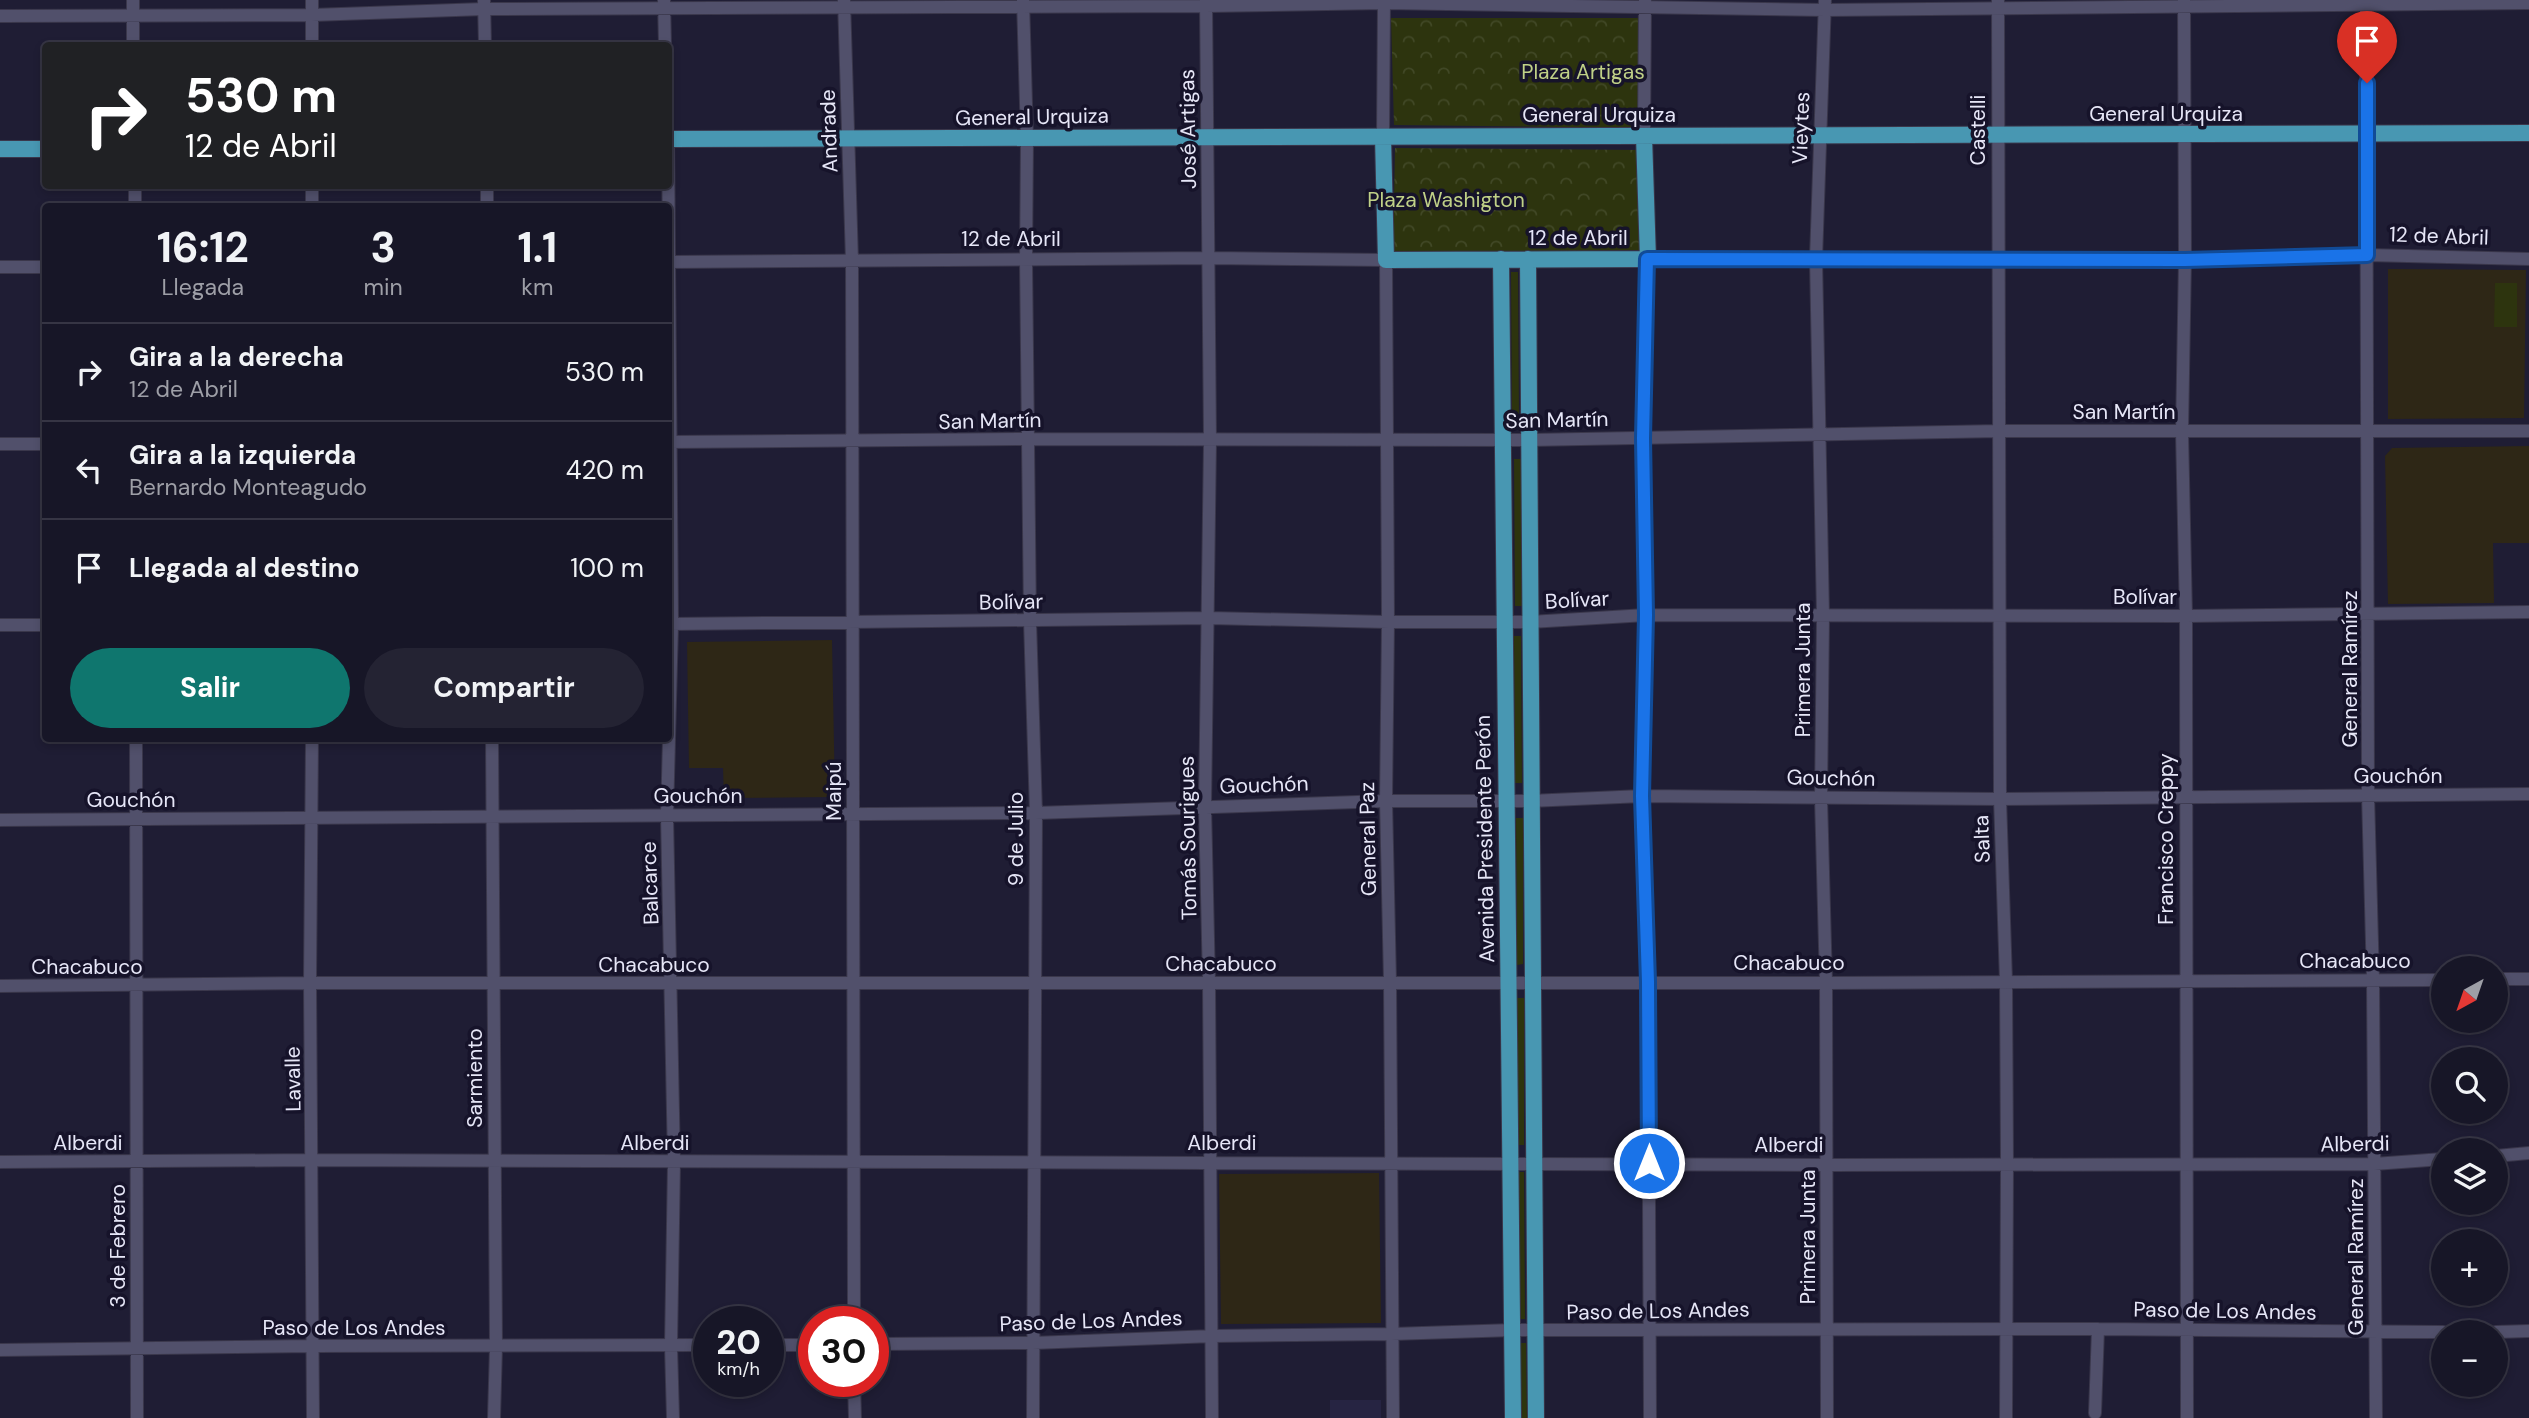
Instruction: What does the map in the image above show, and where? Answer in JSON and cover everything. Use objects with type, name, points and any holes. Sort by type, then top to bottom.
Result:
[{"type":"main road","name":"General Urquiza","points":[[672,138],[849,140],[1206,136],[1819,137],[2529,133]]},
{"type":"main road","points":[[1383,136],[1386,260]]},
{"type":"main road","points":[[1644,136],[1647,259]]},
{"type":"main road","points":[[0,149],[42,149]]},
{"type":"main road","name":"Avenida Presidente Perón","points":[[1501,259],[1513,1418]]},
{"type":"main road","points":[[1528,259],[1536,1418]]},
{"type":"main road","name":"12 de Abril","points":[[1386,260],[1647,259]]},
{"type":"street","points":[[133,0],[133,42]]},
{"type":"street","points":[[312,0],[312,42]]},
{"type":"street","points":[[0,16],[312,15],[484,5],[1384,2],[1825,5],[2529,3]]},
{"type":"street","points":[[1383,136],[1384,2]]},
{"type":"street","name":"9 de Julio","points":[[1023,3],[1027,138],[1030,621],[1036,813],[1033,1418]]},
{"type":"street","name":"José Artigas","points":[[1206,3],[1210,258]]},
{"type":"street","points":[[1644,136],[1645,3]]},
{"type":"street","name":"Francisco Creppy","points":[[2184,3],[2185,260],[2182,432],[2186,616],[2184,798],[2187,1418]]},
{"type":"street","name":"General Ramírez","points":[[2366,3],[2370,614],[2368,795],[2373,980],[2376,1418]]},
{"type":"street","name":"Andrade","points":[[844,4],[852,261]]},
{"type":"street","name":"Castelli","points":[[1998,4],[1999,259]]},
{"type":"street","points":[[484,5],[485,42]]},
{"type":"street","points":[[664,5],[665,42]]},
{"type":"street","name":"Vieytes","points":[[1816,258],[1825,5]]},
{"type":"street","name":"12 de Abril","points":[[1647,259],[2185,260],[2367,255],[2529,260]]},
{"type":"street","name":"12 de Abril","points":[[672,262],[1210,258],[1386,260]]},
{"type":"street","name":"Tomás Sourigues","points":[[1210,258],[1209,618],[1205,806],[1212,1418]]},
{"type":"street","name":"Primera Junta","points":[[1816,258],[1823,615],[1821,798],[1826,983],[1827,1418]]},
{"type":"street","points":[[1647,259],[1643,438],[1646,615],[1642,796],[1648,982],[1650,1418]]},
{"type":"street","name":"Salta","points":[[1999,259],[2000,799],[2006,981],[2006,1418]]},
{"type":"street","name":"General Paz","points":[[1386,260],[1386,801],[1390,982],[1392,1418]]},
{"type":"street","name":"Maipú","points":[[852,261],[854,1306]]},
{"type":"street","points":[[0,267],[42,267]]},
{"type":"street","name":"San Martín","points":[[672,442],[1028,439],[1529,440],[1999,431],[2529,431]]},
{"type":"street","points":[[0,444],[42,444]]},
{"type":"street","name":"Bolívar","points":[[672,624],[1209,618],[1530,622],[1646,615],[2186,616],[2529,612]]},
{"type":"street","points":[[0,625],[42,625]]},
{"type":"street","name":"3 de Febrero","points":[[136,742],[137,1418]]},
{"type":"street","name":"Lavalle","points":[[312,742],[310,983],[313,1418]]},
{"type":"street","name":"Sarmiento","points":[[492,742],[496,1347],[494,1418]]},
{"type":"street","name":"Balcarce","points":[[668,742],[667,816],[674,1162],[671,1346],[673,1418]]},
{"type":"street","name":"Gouchón","points":[[0,820],[1036,813],[1386,801],[1530,802],[1642,796],[2000,799],[2529,794]]},
{"type":"street","points":[[2508,979],[2529,979]]},
{"type":"street","name":"Chacabuco","points":[[0,986],[310,983],[672,985],[2431,980]]},
{"type":"street","points":[[2508,1155],[2529,1153]]},
{"type":"street","name":"Alberdi","points":[[0,1162],[313,1160],[1826,1165],[2374,1164],[2431,1160]]},
{"type":"street","name":"Paso de Los Andes","points":[[889,1344],[1034,1343],[1213,1336],[1513,1330],[1827,1328],[2431,1332]]},
{"type":"street","points":[[2095,1413],[2098,1329]]},
{"type":"street","points":[[2508,1332],[2529,1331]]},
{"type":"street","name":"Paso de Los Andes","points":[[0,1350],[693,1345]]},
{"type":"street","points":[[854,1397],[855,1418]]},
{"type":"shaded area","points":[[2388,269],[2526,270],[2524,418],[2388,419]]},
{"type":"shaded area","points":[[2529,446],[2529,543],[2493,543],[2494,603],[2388,604],[2385,456],[2392,448]]},
{"type":"shaded area","points":[[832,640],[835,797],[724,798],[723,768],[689,768],[687,642]]},
{"type":"shaded area","points":[[1379,1173],[1381,1323],[1221,1324],[1219,1174]]},
{"type":"shaded area","points":[[1330,1400],[1381,1400],[1381,1418],[1330,1418]]},
{"type":"green space","name":"Plaza Artigas","points":[[1391,18],[1638,18],[1638,128],[1394,125]]},
{"type":"green space","name":"Plaza Washigton","points":[[1395,148],[1642,150],[1640,250],[1393,254]]},
{"type":"green space","points":[[1511,272],[1518,272],[1519,419],[1512,419]]},
{"type":"green space","points":[[2495,283],[2517,283],[2517,327],[2494,327]]},
{"type":"green space","points":[[1514,459],[1521,459],[1522,606],[1515,606]]},
{"type":"green space","points":[[1514,636],[1521,636],[1522,783],[1515,783]]},
{"type":"green space","points":[[1516,818],[1523,818],[1523,964],[1517,965]]},
{"type":"green space","points":[[1517,998],[1524,998],[1524,1145],[1518,1145]]},
{"type":"green space","points":[[1517,1172],[1524,1172],[1525,1319],[1518,1319]]},
{"type":"green space","points":[[1520,1343],[1526,1343],[1527,1418],[1520,1418]]},
{"type":"route","points":[[1649,1163],[1648,982],[1642,796],[1646,615],[1643,438],[1647,259],[2185,260],[2367,255],[2367,83]]}]
